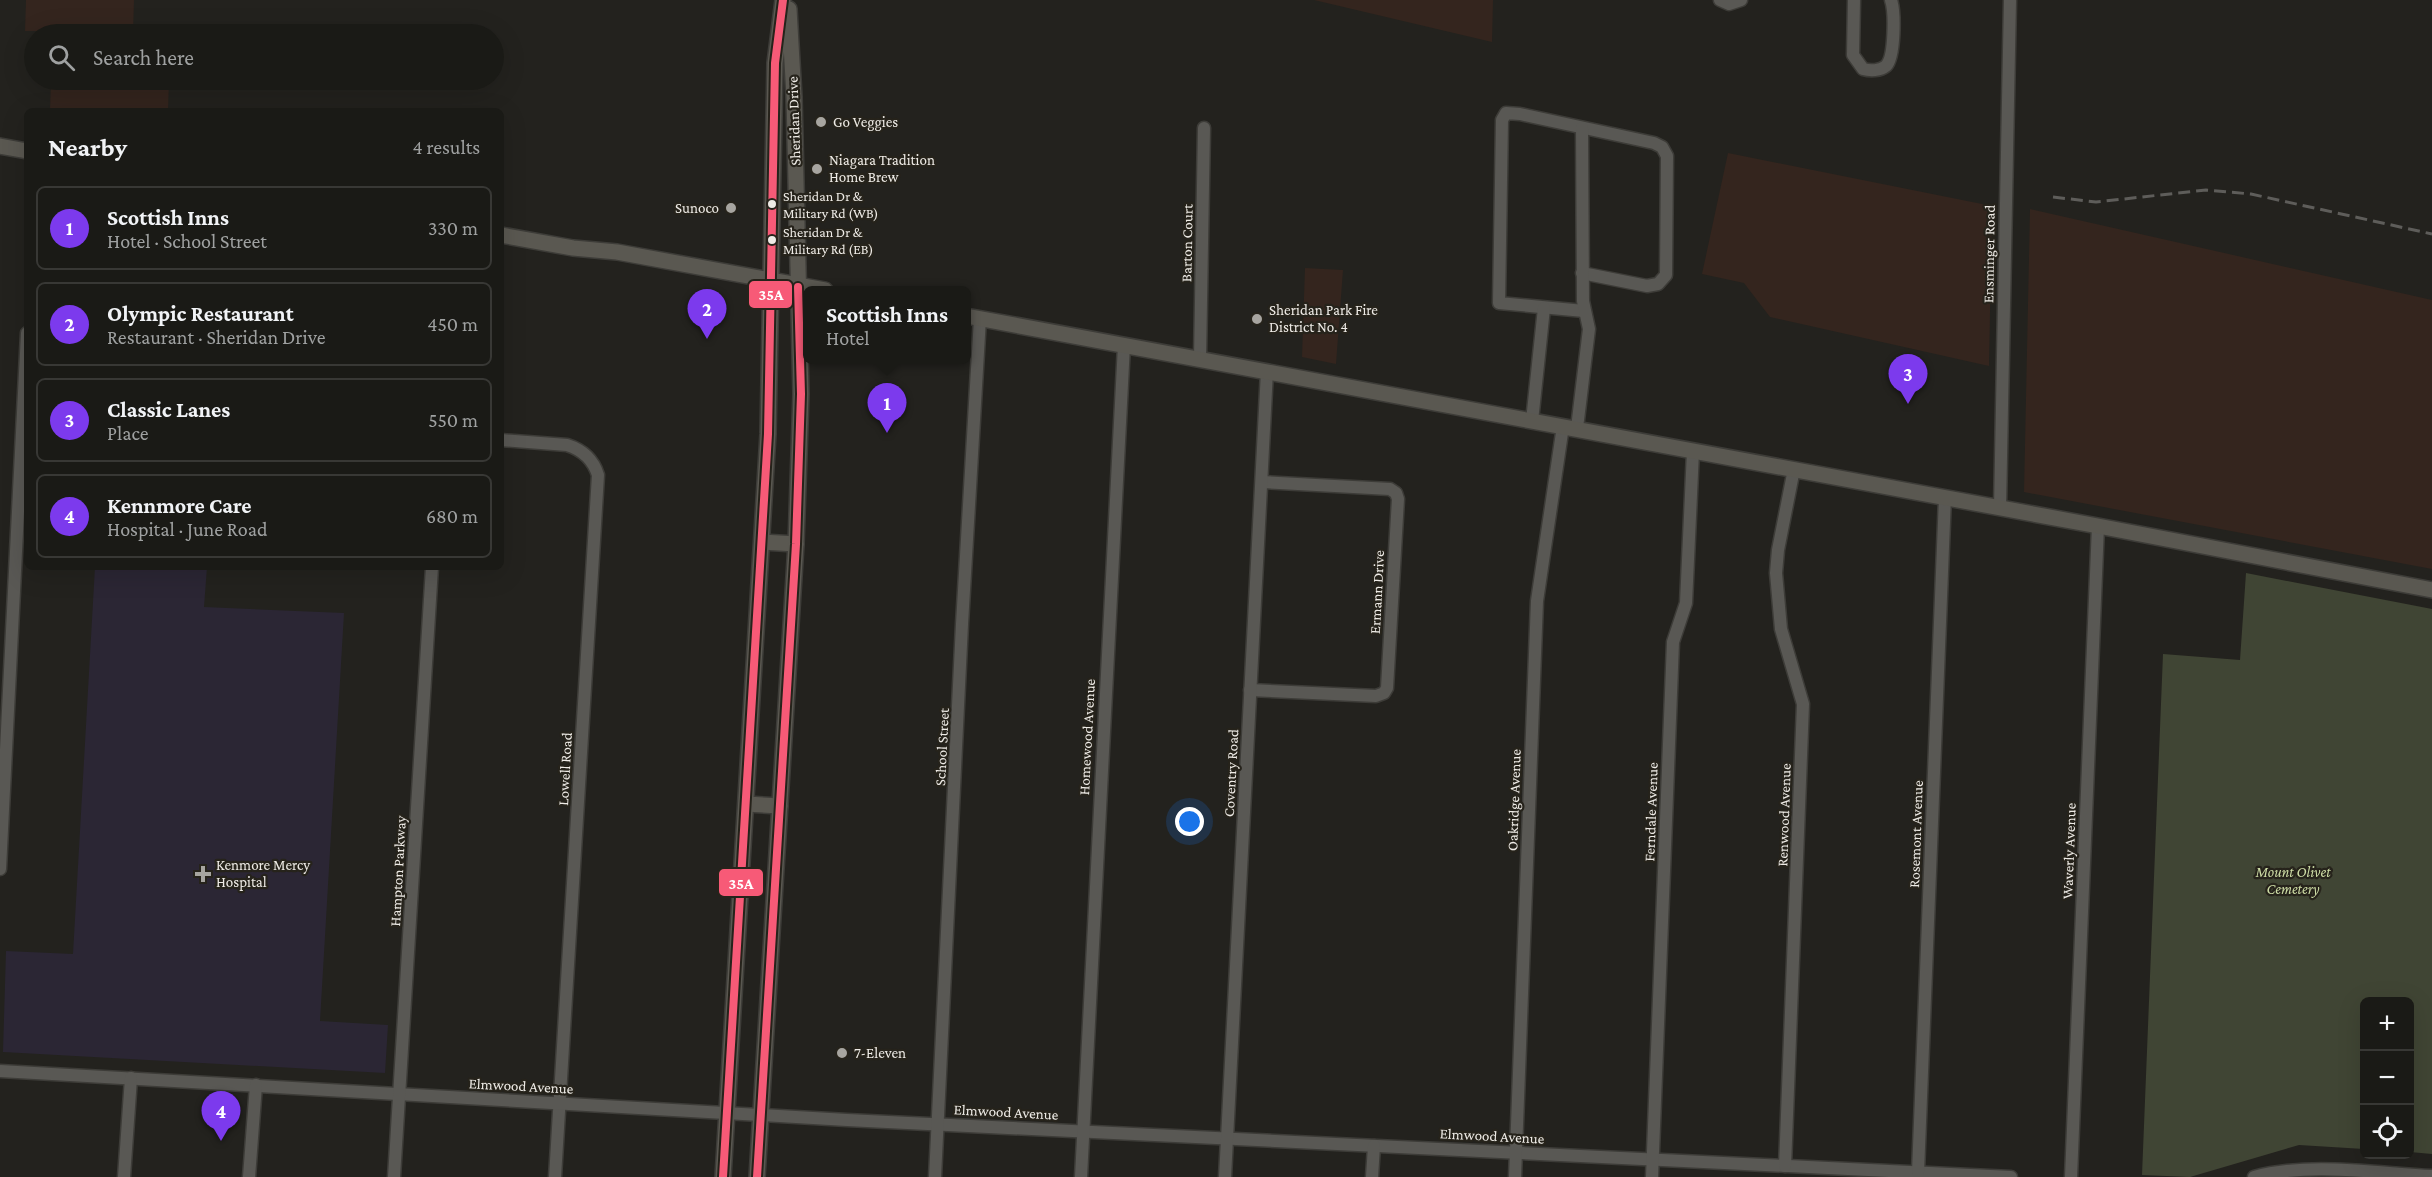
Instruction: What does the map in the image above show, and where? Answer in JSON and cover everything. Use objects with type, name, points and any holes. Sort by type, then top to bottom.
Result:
[{"type":"main road","name":"Sheridan Drive","points":[[723,1177],[768,434],[775,63],[783,0]]},
{"type":"main road","name":"Sheridan Drive","points":[[757,1177],[796,544],[801,394],[794,97],[788,0]]},
{"type":"main road","points":[[0,147],[24,151]]},
{"type":"main road","points":[[504,236],[573,248],[617,252],[803,287]]},
{"type":"main road","points":[[973,317],[1694,450],[2432,590]]},
{"type":"main road","points":[[801,394],[806,364]]},
{"type":"main road","points":[[762,542],[796,544]]},
{"type":"main road","points":[[746,804],[780,806]]},
{"type":"street","points":[[1720,0],[1729,4],[1741,0]]},
{"type":"street","points":[[1854,0],[1853,56],[1863,69],[1869,71],[1886,65],[1891,58],[1894,9],[1891,0]]},
{"type":"street","name":"Ensminger Road","points":[[2000,508],[2010,0]]},
{"type":"street","points":[[1582,273],[1647,286],[1658,284],[1667,271],[1667,156],[1664,150],[1654,143],[1511,112],[1503,116],[1502,120],[1499,303],[1584,311]]},
{"type":"street","name":"Barton Court","points":[[1200,359],[1204,128]]},
{"type":"street","name":"Oakridge Avenue","points":[[1515,1177],[1538,601],[1589,329],[1584,311],[1582,273],[1582,128]]},
{"type":"street","points":[[1532,421],[1544,308]]},
{"type":"street","name":"School Street","points":[[935,1177],[962,612],[973,317]]},
{"type":"street","name":"Homewood Avenue","points":[[1081,1177],[1124,345]]},
{"type":"street","name":"Coventry Road","points":[[1225,1177],[1267,371]]},
{"type":"street","points":[[0,869],[24,391]]},
{"type":"street","name":"Lowell Road","points":[[504,440],[567,445],[576,448],[591,459],[598,476],[555,1177]]},
{"type":"street","name":"Ferndale Avenue","points":[[1652,1177],[1673,642],[1686,603],[1694,450]]},
{"type":"street","name":"Renwood Avenue","points":[[1785,1166],[1803,704],[1781,629],[1776,573],[1778,550],[1794,469]]},
{"type":"street","name":"Ermann Drive","points":[[1250,690],[1376,696],[1384,693],[1387,688],[1398,499],[1396,493],[1390,489],[1262,482]]},
{"type":"street","name":"Rosemont Avenue","points":[[1918,1172],[1945,497]]},
{"type":"street","name":"Waverly Avenue","points":[[2071,1177],[2098,526]]},
{"type":"street","name":"Hampton Parkway","points":[[394,1177],[432,570]]},
{"type":"street","points":[[0,602],[13,602]]},
{"type":"street","name":"Elmwood Avenue","points":[[0,1071],[760,1115],[2011,1177]]},
{"type":"street","points":[[124,1177],[131,1078]]},
{"type":"street","points":[[249,1177],[256,1085]]},
{"type":"street","points":[[1372,1177],[1374,1146]]},
{"type":"street","points":[[2254,1177],[2297,1169],[2432,1176]]},
{"type":"shaded area","points":[[26,0],[134,0],[133,24],[25,24]]},
{"type":"shaded area","points":[[1314,0],[1493,0],[1492,42]]},
{"type":"shaded area","points":[[51,90],[169,90],[168,108],[50,108]]},
{"type":"shaded area","points":[[1728,153],[1992,206],[1989,366],[1770,317],[1744,283],[1702,274]]},
{"type":"shaded area","points":[[2030,209],[2432,300],[2432,569],[2024,492]]},
{"type":"shaded area","points":[[1305,268],[1343,270],[1336,364],[1302,357]]},
{"type":"shaded area","name":"Kenmore Mercy Hospital","points":[[95,570],[207,570],[204,607],[344,613],[320,1021],[388,1025],[385,1073],[3,1052],[6,951],[73,954]]},
{"type":"green space","name":"Mount Olivet Cemetery","points":[[2246,573],[2432,609],[2432,1154],[2414,1152],[2414,997],[2360,997],[2360,1149],[2299,1145],[2190,1177],[2142,1175],[2163,654],[2240,660]]},
{"type":"railway","points":[[2053,197],[2096,202],[2206,190],[2251,194],[2432,234]]},
{"type":"transit line","name":"35A","points":[[723,1177],[768,434],[775,63],[783,0]]},
{"type":"transit line","name":"35A","points":[[757,1177],[796,544],[801,394],[798,287]]},
{"type":"place","name":"Go Veggies","points":[[821,122]]},
{"type":"place","name":"Niagara Tradition Home Brew","points":[[817,169]]},
{"type":"place","name":"Sheridan Dr & Military Rd (WB)","points":[[772,204]]},
{"type":"place","name":"Sunoco","points":[[731,208]]},
{"type":"place","name":"Sheridan Dr & Military Rd (EB)","points":[[772,240]]},
{"type":"place","name":"Sheridan Park Fire District No. 4","points":[[1257,319]]},
{"type":"place","name":"Olympic Restaurant","points":[[707,339]]},
{"type":"place","name":"Classic Lanes","points":[[1908,404]]},
{"type":"place","name":"Scottish Inns","points":[[887,433]]},
{"type":"place","name":"Kenmore Mercy Hospital","points":[[203,874]]},
{"type":"place","name":"7-Eleven","points":[[842,1053]]},
{"type":"place","name":"Kennmore Care","points":[[221,1141]]}]
